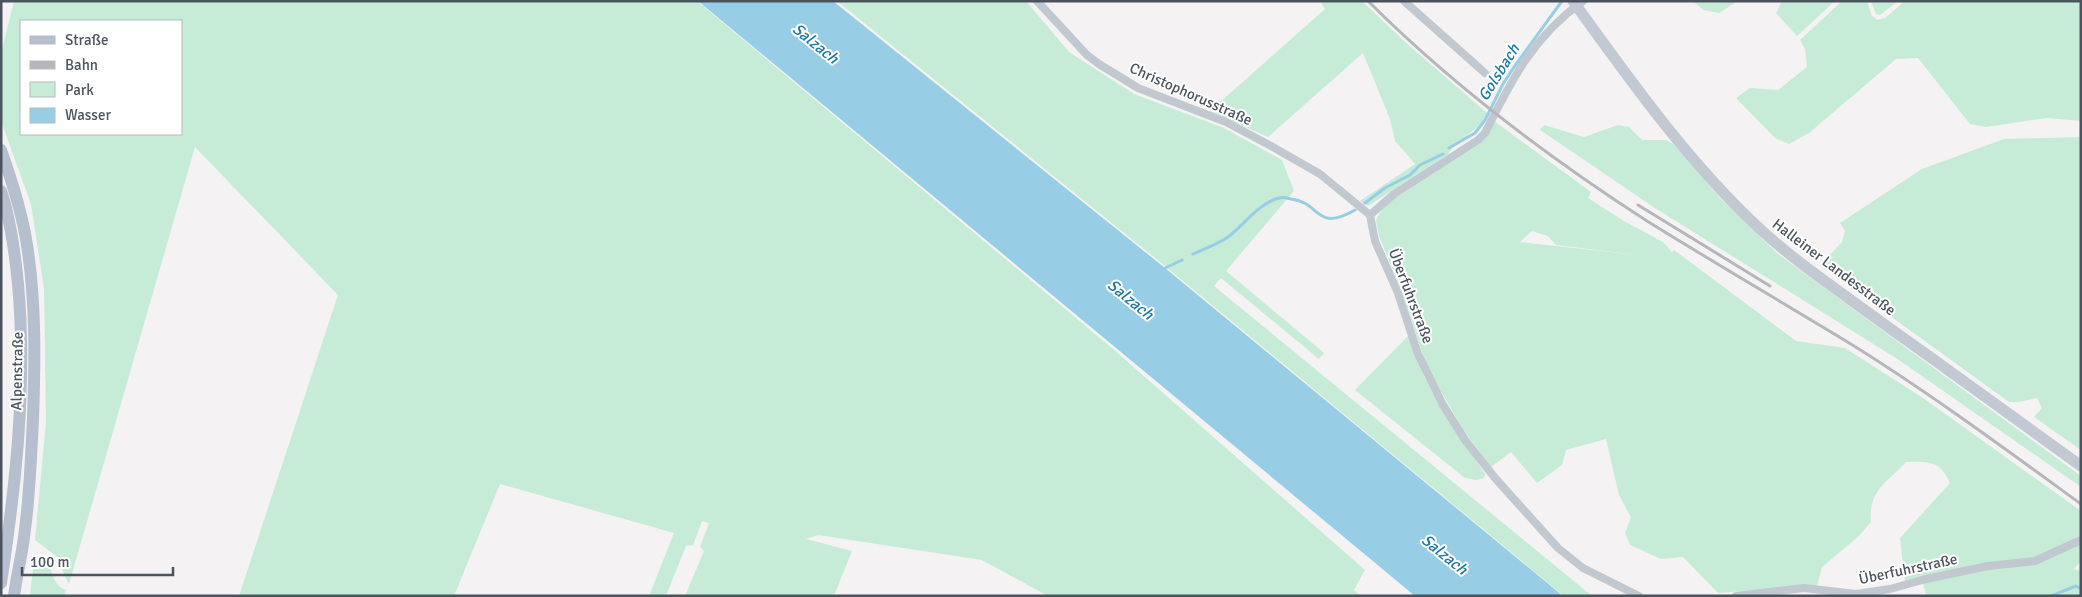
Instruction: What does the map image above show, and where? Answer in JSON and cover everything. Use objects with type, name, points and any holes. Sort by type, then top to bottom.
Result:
[{"type":"main road","name":"Halleiner Landesstraße","points":[[1578,3],[1633,82],[1696,162],[1758,228],[1811,271],[2081,466]]},
{"type":"main road","name":"Alpenstraße","points":[[1,150],[17,197],[27,245],[34,322],[30,481],[25,530],[17,566],[14,596]]},
{"type":"main road","name":"Alpenstraße","points":[[1,191],[15,249],[21,322],[22,374],[7,547],[1,582]]},
{"type":"street","name":"Christophorusstraße","points":[[1038,1],[1081,48],[1099,64],[1138,88],[1226,122],[1295,160],[1320,174],[1370,215]]},
{"type":"street","points":[[1404,1],[1485,73]]},
{"type":"street","points":[[1370,215],[1394,194],[1478,140],[1485,132],[1512,78],[1546,34],[1578,3]]},
{"type":"street","name":"Überfuhrstraße","points":[[1370,215],[1376,240],[1398,293],[1418,354],[1443,406],[1465,440],[1495,478],[1558,548],[1583,568],[1639,596]]},
{"type":"street","name":"Überfuhrstraße","points":[[1736,596],[1804,588],[1856,594],[1890,589],[1926,579],[1988,566],[2035,561],[2081,540]]},
{"type":"green space","points":[[14,1],[697,1],[1113,349],[1365,570],[1354,590],[1361,596],[1048,596],[982,560],[818,535],[806,539],[852,551],[834,596],[685,596],[704,551],[700,547],[709,523],[702,521],[693,545],[686,546],[666,596],[649,596],[674,533],[500,484],[454,596],[239,596],[338,295],[195,147],[69,584],[64,575],[60,559],[35,540],[46,422],[44,289],[31,204],[1,121],[1,53]]},
{"type":"green space","points":[[837,1],[1026,1],[1069,52],[1134,94],[1224,128],[1282,160],[1294,191],[1226,271],[1324,353],[1319,359],[1221,278],[1214,286],[1592,596],[1564,596],[1160,262]]},
{"type":"green space","points":[[1320,1],[1362,1],[1405,42],[1487,113],[1479,125],[1447,155],[1368,206],[1360,201],[1415,164],[1395,141],[1390,119],[1363,53],[1268,137],[1210,111],[1325,9]]},
{"type":"green space","points":[[1693,1],[1738,1],[1719,13],[1703,10]]},
{"type":"green space","points":[[1782,1],[1835,1],[1797,36],[1776,13]]},
{"type":"green space","points":[[1842,1],[1867,1],[1872,16],[1877,20],[1885,18],[1905,1],[2081,1],[2081,121],[2046,118],[1986,127],[1970,124],[1918,58],[1896,59],[1809,133],[1789,144],[1775,138],[1736,98],[1750,88],[1778,90],[1807,67],[1805,49],[1800,40]]},
{"type":"green space","points":[[1871,1],[1898,1],[1880,15],[1876,14]]},
{"type":"green space","points":[[1494,121],[1591,192],[1588,198],[1624,221],[1663,242],[1672,252],[1674,250],[1796,341],[1845,348],[1923,398],[2081,511],[2081,538],[2035,559],[1958,569],[1905,581],[1900,538],[1950,483],[1938,466],[1927,462],[1906,462],[1876,494],[1871,511],[1871,522],[1859,536],[1822,567],[1817,586],[1718,593],[1683,557],[1661,559],[1630,545],[1625,533],[1631,517],[1619,495],[1606,439],[1566,450],[1562,465],[1537,483],[1511,452],[1491,467],[1464,431],[1427,367],[1402,292],[1379,236],[1376,220],[1384,205],[1482,141]],"holes":[[[1532,231],[1548,236],[1556,245],[1637,255],[1520,242]]]},
{"type":"green space","points":[[1544,125],[1584,137],[1618,125],[1629,127],[1642,140],[1666,140],[1673,144],[1720,198],[1778,254],[2081,476],[2081,487],[1899,360],[1655,208],[1540,130]]},
{"type":"green space","points":[[2081,137],[2081,450],[2034,417],[2042,408],[2037,398],[2009,402],[1824,268],[1824,261],[1842,242],[1845,231],[1840,223],[1922,169],[2004,139]]},
{"type":"green space","points":[[1409,335],[1424,376],[1438,403],[1485,474],[1484,478],[1476,480],[1465,478],[1355,390]]},
{"type":"green space","points":[[2081,542],[2081,561],[2074,569],[2081,571],[2081,596],[1926,596],[1923,583],[1989,569],[2021,565]]},
{"type":"green space","points":[[34,559],[44,560],[47,563],[56,582],[66,590],[64,596],[30,596]]},
{"type":"water","name":"Salzach","points":[[698,1],[833,1],[1165,268],[1563,596],[1415,596]]},
{"type":"waterway","name":"Golsbach","points":[[1449,148],[1475,133],[1485,120],[1503,84],[1562,1]]},
{"type":"waterway","name":"Golsbach","points":[[1365,203],[1385,188],[1410,175],[1420,165],[1443,154]]},
{"type":"waterway","name":"Golsbach","points":[[1193,254],[1228,237],[1258,209],[1279,198],[1301,201],[1325,217],[1342,216],[1355,210]]},
{"type":"waterway","name":"Golsbach","points":[[1163,269],[1182,260]]},
{"type":"waterway","points":[[2051,596],[2076,586],[2081,589]]},
{"type":"railway","points":[[1368,1],[1467,91],[1573,171],[1647,221],[1876,360],[1965,420],[2081,504]]},
{"type":"railway","points":[[1638,205],[1770,286]]}]
